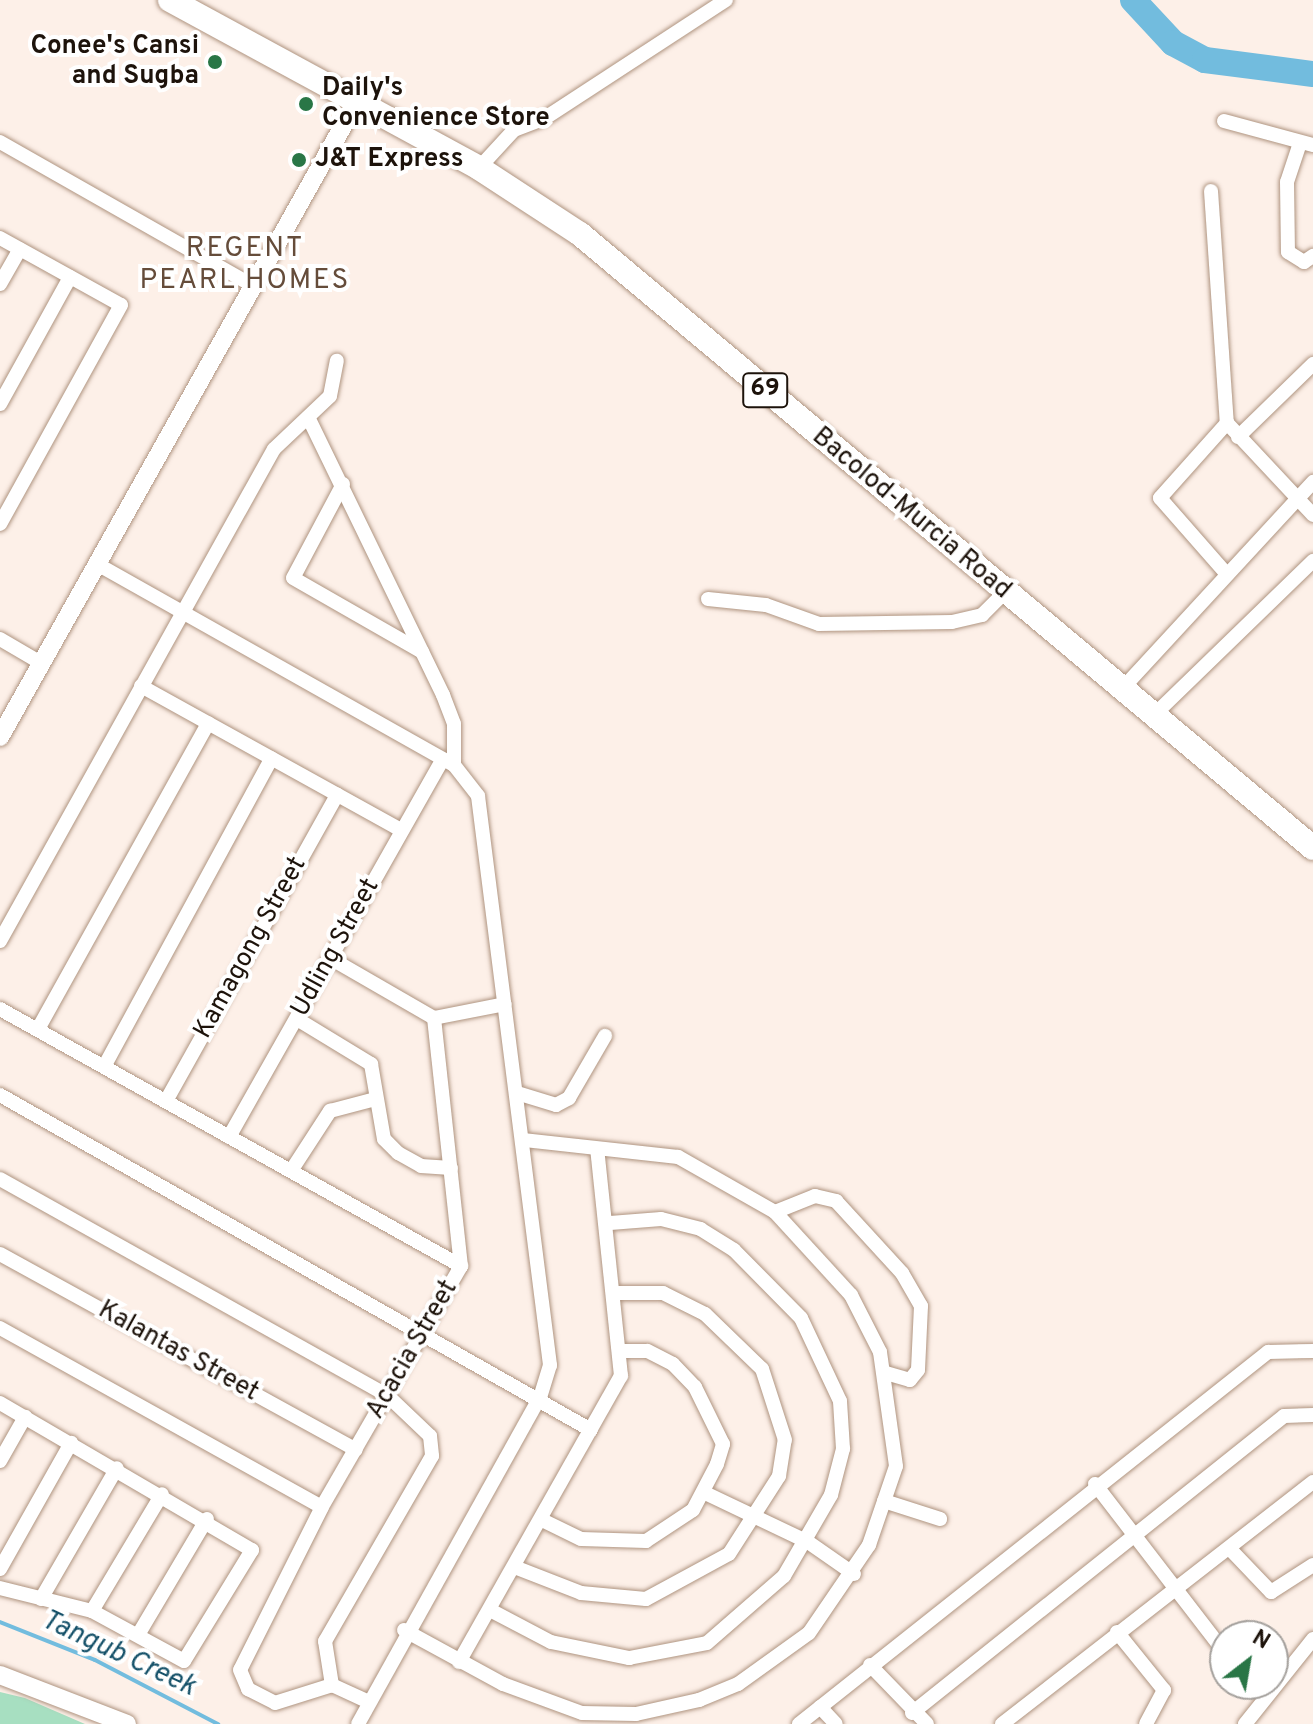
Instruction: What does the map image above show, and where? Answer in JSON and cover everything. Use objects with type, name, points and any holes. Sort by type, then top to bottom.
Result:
[{"type":"main road","name":"Bacolod-Murcia Road","points":[[170,0],[479,168],[580,234],[1004,593],[1313,848]]},
{"type":"street","points":[[479,168],[514,130],[545,118],[726,0]]},
{"type":"street","points":[[0,737],[356,103]]},
{"type":"street","points":[[1224,121],[1307,144],[1287,182],[1288,252],[1304,262],[1313,256]]},
{"type":"street","points":[[0,142],[252,285]]},
{"type":"street","points":[[1211,191],[1227,423],[1313,515]]},
{"type":"street","points":[[0,238],[121,305],[0,524]]},
{"type":"street","points":[[0,284],[20,249]]},
{"type":"street","points":[[0,404],[70,277]]},
{"type":"street","points":[[0,941],[274,449],[310,421],[337,381],[337,361]]},
{"type":"street","points":[[1238,437],[1313,364]]},
{"type":"street","points":[[310,421],[423,652],[454,724],[448,762]]},
{"type":"street","points":[[1224,571],[1160,498],[1227,423]]},
{"type":"street","points":[[1122,689],[1224,571],[1313,482]]},
{"type":"street","points":[[343,484],[293,578],[423,652]]},
{"type":"street","points":[[1153,716],[1313,561]]},
{"type":"street","points":[[97,564],[448,762],[478,796],[525,1140],[550,1365],[540,1397],[404,1630],[358,1724]]},
{"type":"street","points":[[708,599],[766,605],[819,624],[952,622],[982,615],[1004,593]]},
{"type":"street","points":[[0,639],[41,663]]},
{"type":"street","points":[[141,686],[401,830]]},
{"type":"street","points":[[38,1029],[208,723]]},
{"type":"street","points":[[105,1065],[272,758]]},
{"type":"street","name":"Udling Street","points":[[229,1137],[401,830],[448,762]]},
{"type":"street","name":"Kamagong Street","points":[[166,1101],[337,795]]},
{"type":"street","points":[[330,958],[434,1018],[505,1004]]},
{"type":"street","points":[[0,1009],[461,1266]]},
{"type":"street","name":"Acacia Street","points":[[332,1685],[275,1703],[248,1689],[240,1676],[322,1507],[461,1266],[434,1018]]},
{"type":"street","points":[[297,1019],[371,1064],[384,1139],[398,1153],[421,1166],[451,1168]]},
{"type":"street","points":[[517,1093],[556,1105],[569,1098],[605,1036]]},
{"type":"street","points":[[0,1095],[540,1397],[591,1430]]},
{"type":"street","points":[[291,1171],[330,1111],[375,1099]]},
{"type":"street","points":[[404,1630],[459,1662],[582,1713],[636,1714],[699,1700],[738,1684],[809,1633],[854,1574],[896,1466],[885,1373],[851,1295],[775,1212],[678,1157],[525,1140]]},
{"type":"street","points":[[459,1662],[517,1568],[621,1376],[618,1293],[597,1149]]},
{"type":"street","points":[[0,1179],[388,1396],[430,1436],[432,1456],[325,1641],[332,1685],[369,1702]]},
{"type":"street","points":[[775,1212],[815,1196],[836,1201],[902,1273],[921,1306],[918,1370],[910,1380],[885,1373]]},
{"type":"street","points":[[490,1610],[551,1642],[629,1658],[665,1655],[707,1643],[763,1597],[808,1542],[843,1449],[840,1401],[801,1318],[734,1250],[701,1229],[661,1219],[610,1223]]},
{"type":"street","name":"Kalantas Street","points":[[0,1254],[356,1450]]},
{"type":"street","points":[[517,1568],[581,1593],[646,1599],[701,1576],[757,1518],[779,1476],[785,1440],[762,1369],[705,1314],[663,1293],[618,1293]]},
{"type":"street","points":[[0,1328],[322,1507]]},
{"type":"street","points":[[542,1520],[581,1539],[646,1541],[693,1510],[703,1492],[723,1444],[712,1414],[673,1364],[647,1351],[621,1351]]},
{"type":"street","points":[[799,1724],[1095,1484],[1268,1352],[1313,1351]]},
{"type":"street","points":[[0,1403],[207,1519],[252,1550],[193,1656],[184,1661],[92,1611],[0,1588]]},
{"type":"street","points":[[912,1713],[1284,1416],[1313,1415]]},
{"type":"street","points":[[0,1461],[25,1417]]},
{"type":"street","points":[[0,1569],[71,1443]]},
{"type":"street","points":[[41,1599],[117,1468]]},
{"type":"street","points":[[1002,1724],[1313,1482]]},
{"type":"street","points":[[1095,1484],[1171,1592],[1209,1635]]},
{"type":"street","points":[[703,1492],[808,1542],[854,1574]]},
{"type":"street","points":[[92,1611],[162,1494]]},
{"type":"street","points":[[884,1501],[940,1519]]},
{"type":"street","points":[[138,1635],[207,1519]]},
{"type":"street","points":[[1229,1548],[1271,1592],[1313,1565]]},
{"type":"street","points":[[1117,1632],[1164,1690],[1146,1724]]},
{"type":"street","points":[[1289,1668],[1313,1639]]},
{"type":"street","points":[[870,1665],[912,1713],[927,1724]]},
{"type":"street","points":[[0,1675],[127,1724]]},
{"type":"street","points":[[1245,1724],[1263,1700]]},
{"type":"street","points":[[820,1707],[836,1724]]},
{"type":"green space","points":[[0,1692],[25,1698],[85,1724],[0,1724]]},
{"type":"waterway","points":[[1133,0],[1173,43],[1205,60],[1313,74]]},
{"type":"waterway","name":"Tangub Creek","points":[[0,1622],[95,1660],[218,1724]]},
{"type":"place","name":"Conee's Cansi and Sugba","points":[[215,62]]},
{"type":"place","name":"Daily's Convenience Store","points":[[306,104]]},
{"type":"place","name":"J&T Express","points":[[299,160]]},
{"type":"district","name":"REGENT PEARL HOMES","points":[[245,265]]}]
